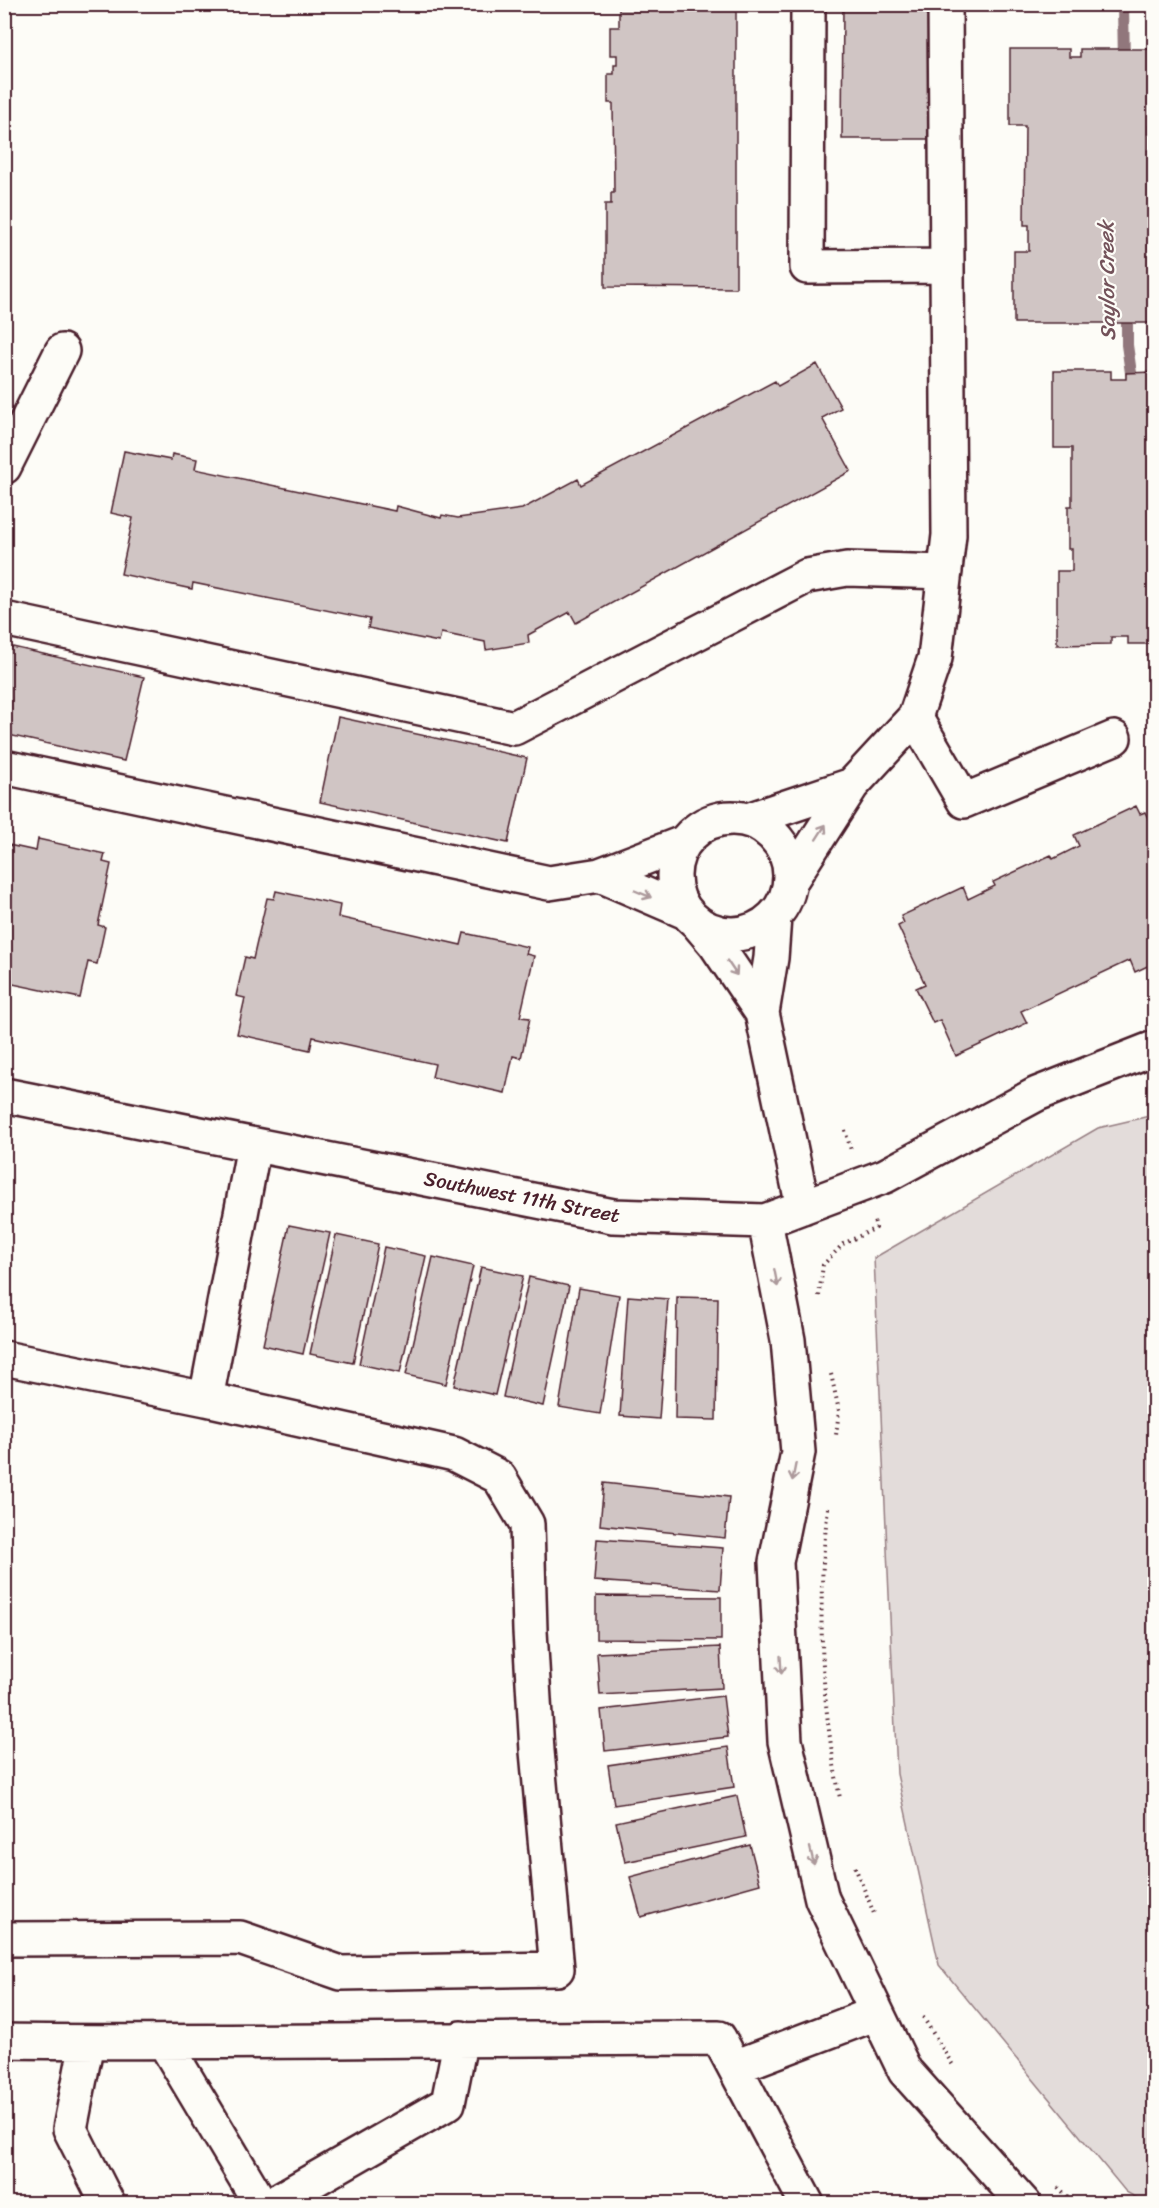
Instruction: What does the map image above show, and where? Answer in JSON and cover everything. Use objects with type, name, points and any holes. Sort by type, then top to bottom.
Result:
[{"type":"street","points":[[808,4],[807,267],[947,266]]},
{"type":"street","points":[[600,875],[692,918],[718,933],[738,935],[758,929],[774,917],[786,900],[791,880],[852,784],[915,717],[935,658],[949,535],[945,4]]},
{"type":"street","points":[[4,466],[62,351]]},
{"type":"street","points":[[4,619],[514,728],[807,576],[847,569],[945,572]]},
{"type":"street","points":[[915,717],[964,801],[1114,738]]},
{"type":"street","points":[[4,767],[549,883],[600,875],[683,843]]},
{"type":"street","points":[[748,820],[852,784]]},
{"type":"street","points":[[762,1013],[716,945],[692,918],[677,896],[673,878],[675,860],[683,843],[696,830],[712,821],[730,818],[748,820],[765,828],[780,842],[789,860],[791,880]]},
{"type":"street","points":[[774,917],[771,958],[762,1013],[802,1207]]},
{"type":"street","name":"Southwest 11th Street","points":[[4,1095],[613,1216],[765,1221],[885,1176],[1037,1094],[1155,1048]]},
{"type":"street","points":[[206,1400],[254,1145]]},
{"type":"street","points":[[765,1221],[788,1340],[798,1452],[776,1562],[785,1741],[822,1899],[905,2071],[1005,2186],[1024,2204]]},
{"type":"street","points":[[4,1358],[454,1454],[499,1478],[527,1524],[537,1751],[557,1969],[341,1973],[240,1938],[4,1939]]},
{"type":"street","points":[[735,2067],[877,2013]]},
{"type":"street","points":[[272,2204],[448,2103],[461,2038]]},
{"type":"street","points":[[4,2041],[165,2043],[461,2038],[719,2038],[807,2204]]},
{"type":"street","points":[[87,2042],[70,2129],[108,2204]]},
{"type":"street","points":[[165,2043],[261,2204]]},
{"type":"path","points":[[819,1298],[823,1265],[843,1244],[876,1228],[845,1130]]},
{"type":"path","points":[[830,1366],[839,1411],[835,1444]]},
{"type":"path","points":[[829,1498],[819,1619],[827,1733],[840,1800]]},
{"type":"path","points":[[851,1856],[877,1922]]},
{"type":"path","points":[[917,2008],[955,2068]]},
{"type":"path","points":[[1051,2180],[1076,2204]]},
{"type":"shaded area","points":[[1154,1115],[1154,2203],[1146,2203],[1126,2192],[939,1965],[897,1774],[874,1258],[1098,1128]]},
{"type":"building","points":[[619,4],[736,4],[736,288],[605,287],[605,204],[611,204],[611,193],[614,193],[613,103],[608,103],[608,74],[614,74],[614,65],[617,65],[617,55],[610,55],[610,27],[619,27]]},
{"type":"building","points":[[843,4],[928,4],[928,139],[842,139]]},
{"type":"building","points":[[1010,49],[1069,49],[1069,57],[1080,57],[1080,49],[1152,49],[1154,53],[1154,126],[1149,126],[1149,153],[1154,153],[1154,219],[1149,219],[1149,248],[1154,248],[1154,318],[1151,318],[1151,323],[1014,323],[1014,251],[1029,251],[1029,225],[1024,225],[1025,126],[1010,126]]},
{"type":"building","points":[[817,364],[841,408],[822,418],[851,471],[576,623],[570,612],[528,635],[529,643],[486,650],[485,642],[441,633],[439,642],[368,628],[370,619],[193,583],[192,589],[121,574],[133,518],[111,513],[124,451],[171,460],[172,454],[197,459],[195,469],[395,511],[396,506],[441,518],[442,515],[458,518],[522,509],[578,479],[581,485],[775,381],[778,386]]},
{"type":"building","points":[[1054,371],[1111,371],[1111,379],[1126,379],[1126,373],[1154,372],[1154,644],[1128,644],[1128,637],[1111,637],[1111,644],[1057,645],[1057,571],[1072,571],[1072,549],[1068,549],[1068,506],[1072,506],[1072,448],[1054,448]]},
{"type":"building","points":[[4,645],[144,677],[124,761],[4,734]]},
{"type":"building","points":[[338,717],[527,758],[508,843],[320,802]]},
{"type":"building","points":[[1136,806],[1140,814],[1145,812],[1154,831],[1154,963],[1135,972],[1130,960],[1021,1011],[1027,1023],[956,1056],[940,1020],[933,1023],[916,988],[925,984],[898,926],[904,923],[901,916],[963,887],[968,899],[995,886],[993,882],[1051,855],[1053,859],[1079,846],[1074,835]]},
{"type":"building","points":[[38,839],[105,854],[103,862],[111,864],[98,925],[105,927],[97,964],[88,962],[80,998],[8,983],[11,972],[4,970],[4,844],[36,851]]},
{"type":"building","points":[[276,891],[340,905],[338,917],[461,945],[464,933],[528,947],[526,954],[534,956],[520,1017],[530,1018],[521,1058],[513,1056],[505,1093],[432,1077],[435,1064],[313,1037],[310,1050],[237,1034],[245,998],[236,996],[245,957],[253,959],[267,898],[274,899]]},
{"type":"building","points":[[289,1225],[330,1233],[303,1354],[263,1345]]},
{"type":"building","points":[[336,1235],[378,1244],[353,1363],[310,1354]]},
{"type":"building","points":[[384,1247],[426,1256],[400,1373],[359,1364]]},
{"type":"building","points":[[433,1257],[473,1266],[446,1384],[406,1375]]},
{"type":"building","points":[[481,1267],[523,1276],[495,1395],[454,1386]]},
{"type":"building","points":[[529,1277],[569,1286],[543,1406],[503,1397]]},
{"type":"building","points":[[579,1288],[619,1295],[600,1414],[559,1407]]},
{"type":"building","points":[[628,1296],[668,1299],[659,1419],[620,1416]]},
{"type":"building","points":[[677,1297],[718,1298],[716,1420],[675,1419]]},
{"type":"building","points":[[604,1483],[729,1497],[725,1538],[600,1525]]},
{"type":"building","points":[[597,1539],[723,1548],[720,1590],[594,1581]]},
{"type":"building","points":[[596,1596],[721,1597],[721,1640],[596,1639]]},
{"type":"building","points":[[720,1647],[722,1688],[600,1695],[597,1653]]},
{"type":"building","points":[[723,1696],[728,1737],[605,1751],[601,1710]]},
{"type":"building","points":[[728,1747],[734,1787],[614,1805],[608,1765]]},
{"type":"building","points":[[737,1796],[746,1837],[625,1862],[616,1822]]},
{"type":"building","points":[[750,1845],[760,1884],[641,1917],[630,1877]]},
{"type":"waterway","name":"Saylor Creek","points":[[1123,4],[1124,63]]},
{"type":"waterway","name":"Saylor Creek","points":[[1127,309],[1127,345],[1133,387]]},
{"type":"waterway","name":"Saylor Creek","points":[[1152,535],[1154,555]]}]
